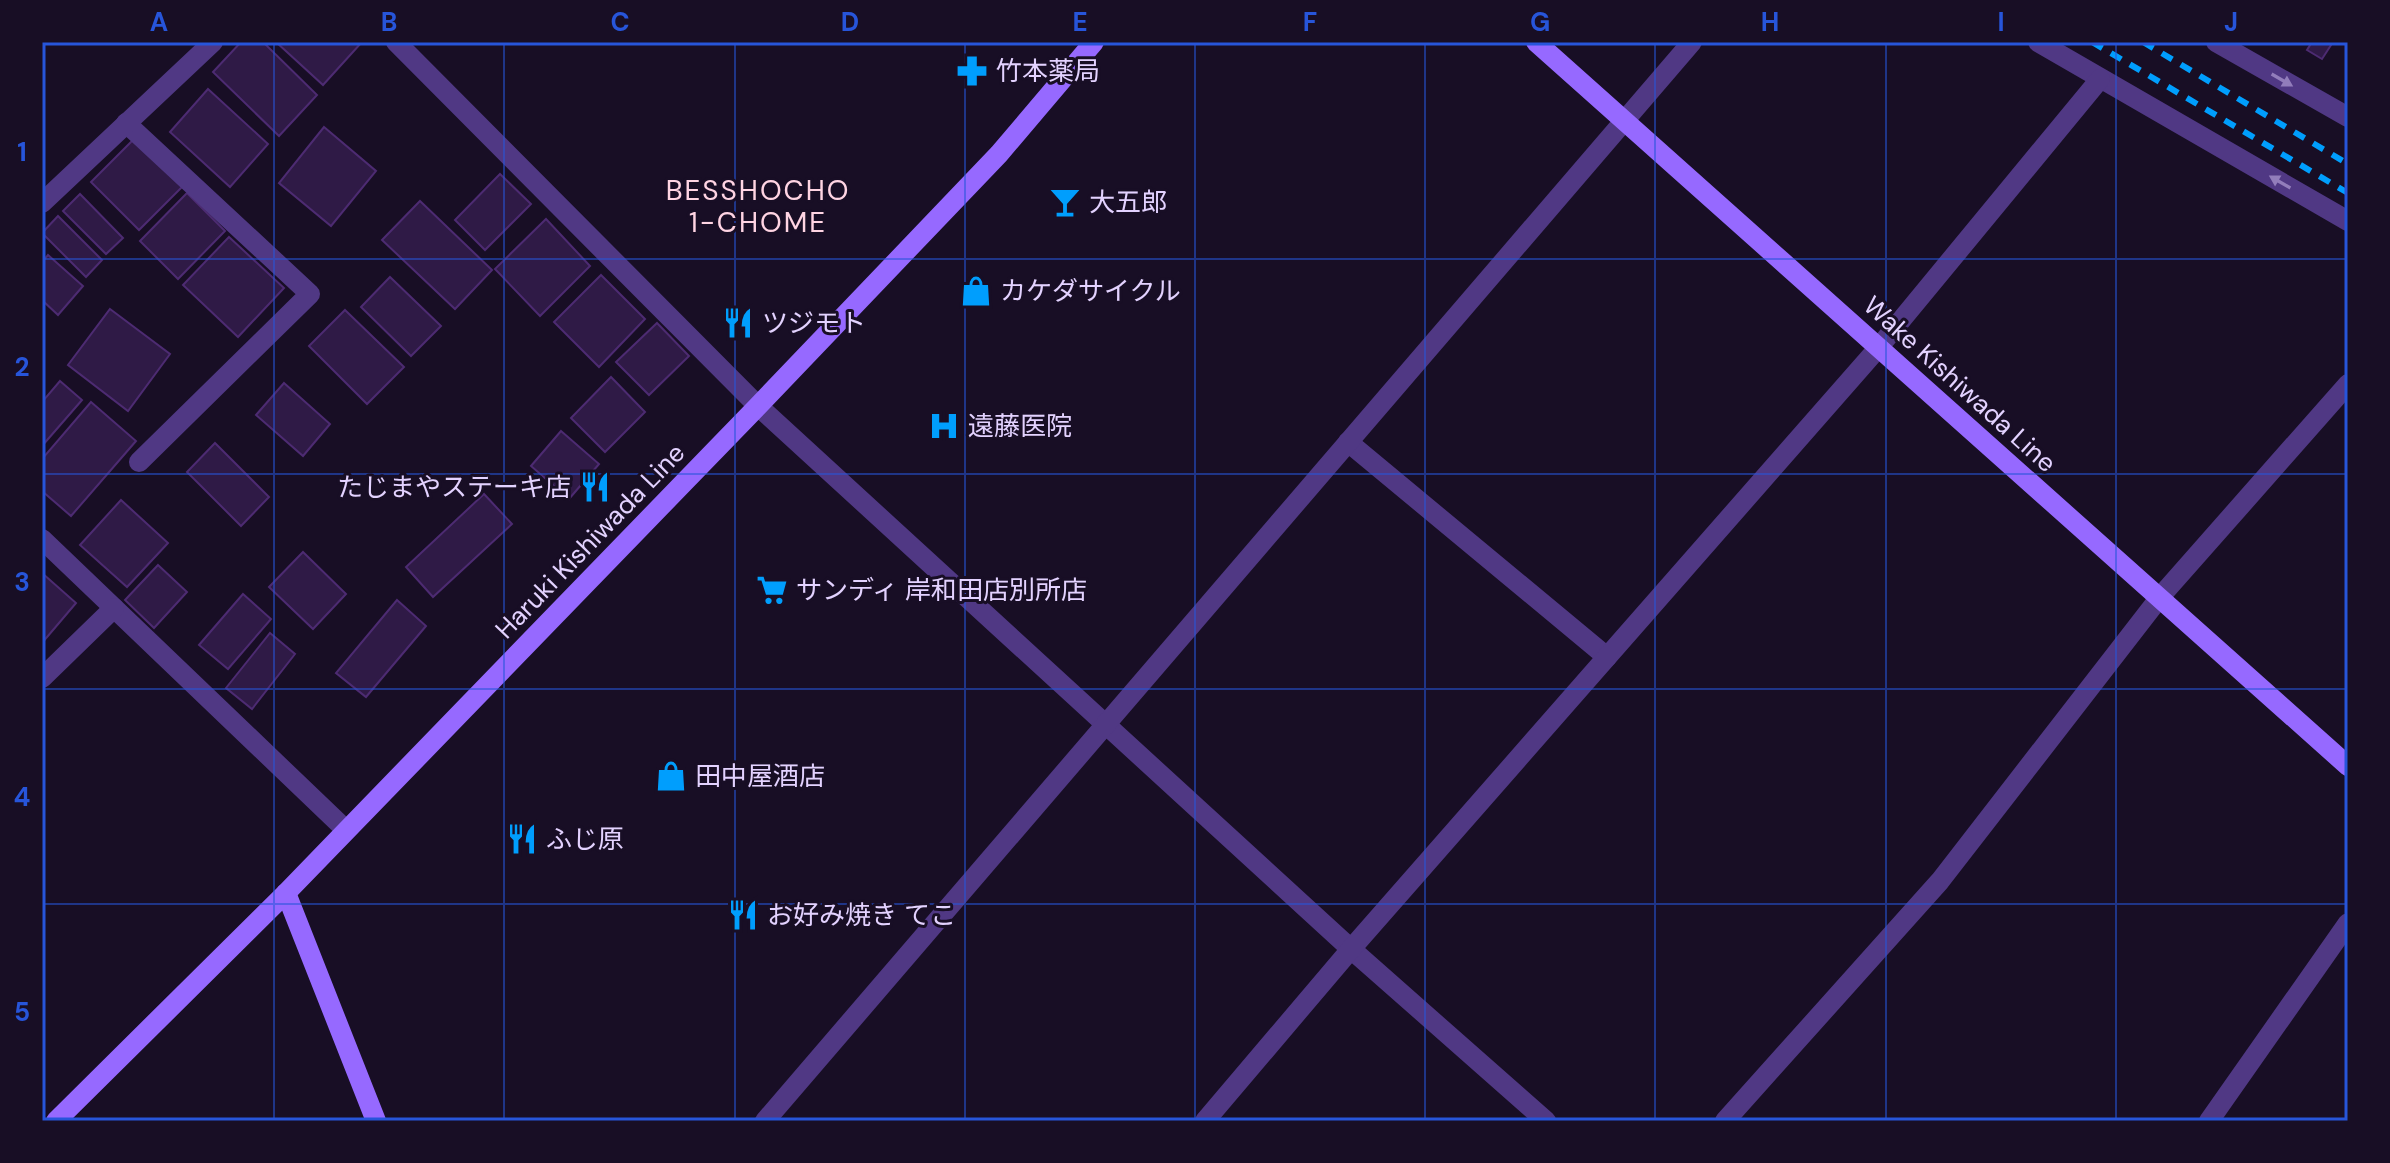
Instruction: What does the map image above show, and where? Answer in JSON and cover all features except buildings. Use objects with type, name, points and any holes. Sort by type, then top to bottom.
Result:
[{"type":"main road","name":"Haruki Kishiwada Line","points":[[56,1121],[286,893],[758,406],[999,154],[1094,42]]},
{"type":"main road","name":"Wake Kishiwada Line","points":[[1536,42],[2348,766]]},
{"type":"main road","points":[[286,893],[376,1121]]},
{"type":"street","points":[[42,203],[213,42]]},
{"type":"street","points":[[765,1121],[1692,42]]},
{"type":"street","points":[[2038,42],[2348,221]]},
{"type":"street","points":[[2216,42],[2348,117]]},
{"type":"street","points":[[401,44],[758,406],[1351,949],[1546,1121]]},
{"type":"street","points":[[1205,1121],[1351,949],[1879,347],[2100,79]]},
{"type":"street","points":[[126,123],[310,294],[139,462]]},
{"type":"street","points":[[1725,1121],[1940,881],[2160,597],[2348,384]]},
{"type":"street","points":[[1348,442],[1607,657]]},
{"type":"street","points":[[42,539],[346,830]]},
{"type":"street","points":[[42,678],[114,608]]},
{"type":"street","points":[[2209,1121],[2348,923]]},
{"type":"railway","points":[[2092,42],[2348,193]]},
{"type":"railway","points":[[2143,42],[2348,164]]},
{"type":"place","name":"竹本薬局","points":[[972,71]]},
{"type":"place","name":"大五郎","points":[[1065,202]]},
{"type":"place","name":"カケダサイクル","points":[[976,291]]},
{"type":"place","name":"ツジモト","points":[[738,323]]},
{"type":"place","name":"遠藤医院","points":[[944,426]]},
{"type":"place","name":"たじまやステーキ店","points":[[595,487]]},
{"type":"place","name":"サンディ 岸和田店別所店","points":[[772,590]]},
{"type":"place","name":"田中屋酒店","points":[[671,776]]},
{"type":"place","name":"ふじ原","points":[[522,839]]},
{"type":"place","name":"お好み焼き てこ","points":[[743,915]]},
{"type":"district","name":"BESSHOCHO 1-CHOME","points":[[758,206]]}]
